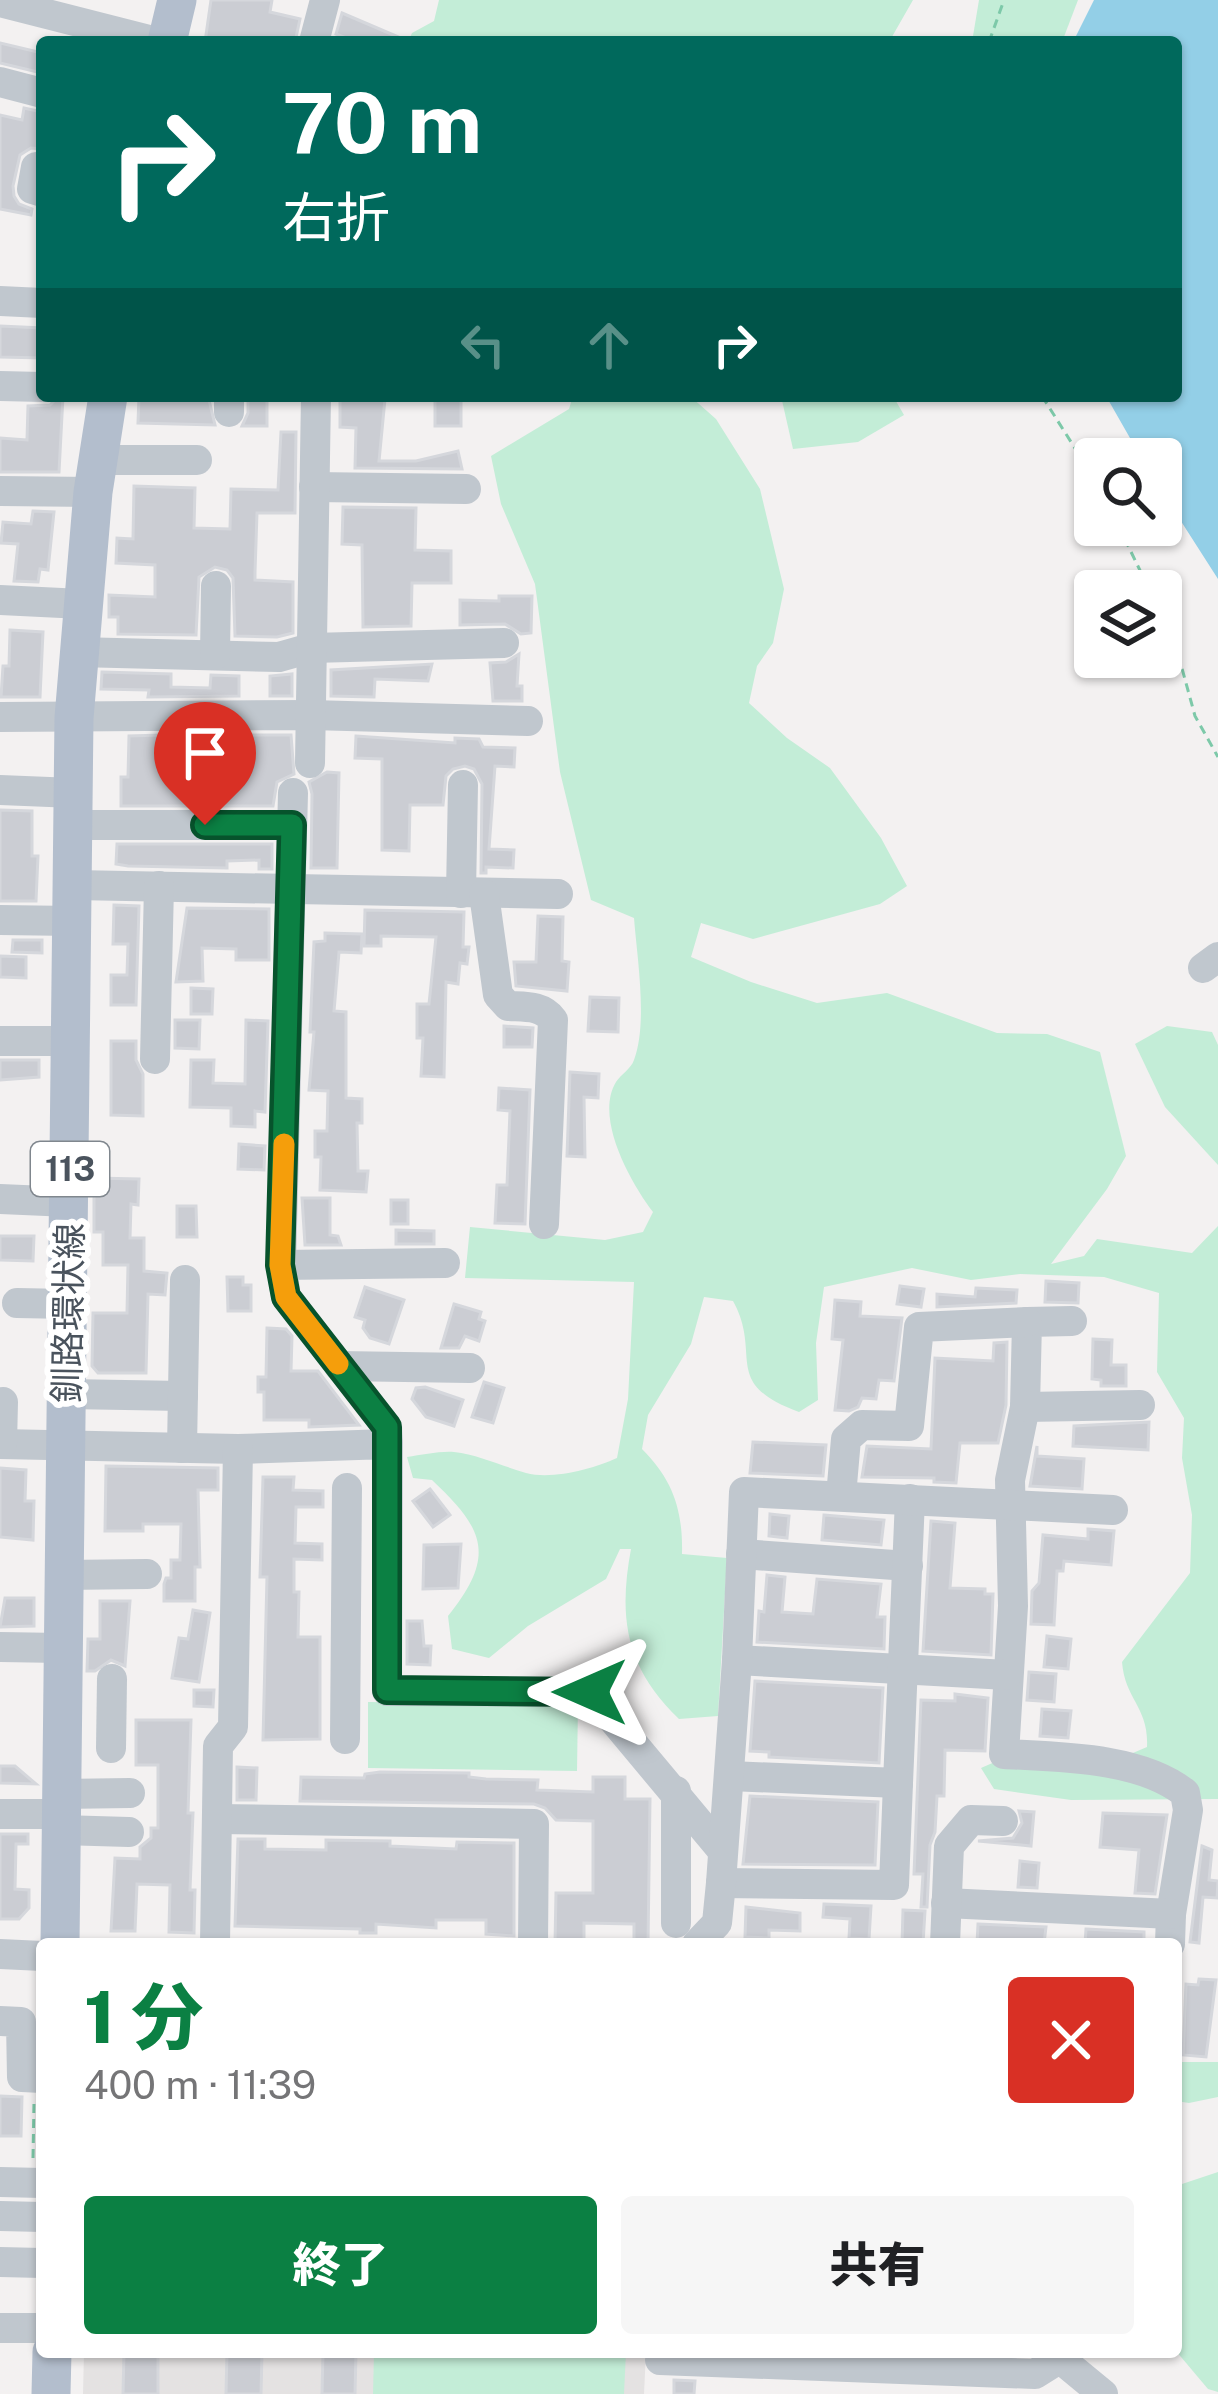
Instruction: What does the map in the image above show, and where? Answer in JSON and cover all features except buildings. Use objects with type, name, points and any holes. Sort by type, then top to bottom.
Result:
[{"type":"main road","points":[[168,36],[177,0]]},
{"type":"main road","name":"釧路環状線","points":[[60,1938],[74,718],[95,476],[107,402]]},
{"type":"main road","points":[[50,2394],[52,2358]]},
{"type":"street","points":[[316,36],[325,0]]},
{"type":"street","points":[[0,2],[78,10],[142,36]]},
{"type":"street","points":[[0,82],[36,91]]},
{"type":"street","points":[[0,302],[36,303]]},
{"type":"street","points":[[0,386],[36,387]]},
{"type":"street","points":[[310,764],[316,402]]},
{"type":"street","points":[[0,491],[197,460]]},
{"type":"street","points":[[314,487],[466,489]]},
{"type":"street","points":[[215,656],[216,586]]},
{"type":"street","points":[[0,601],[82,604]]},
{"type":"street","points":[[77,652],[279,657],[311,648],[504,644]]},
{"type":"street","points":[[0,716],[311,715],[528,721]]},
{"type":"street","points":[[463,785],[472,894],[498,995],[508,1006],[546,1012],[553,1020],[544,1224]]},
{"type":"street","points":[[0,790],[74,809],[292,825]]},
{"type":"street","points":[[293,793],[280,1265],[286,1297],[387,1427],[387,1690],[590,1692],[722,1850]]},
{"type":"street","points":[[0,920],[159,886],[558,894]]},
{"type":"street","points":[[154,1059],[159,886]]},
{"type":"street","points":[[0,1041],[71,1041]]},
{"type":"street","points":[[0,1199],[69,1202]]},
{"type":"street","points":[[280,1265],[445,1264]]},
{"type":"street","points":[[182,1448],[185,1280]]},
{"type":"street","points":[[17,1303],[68,1304]]},
{"type":"street","points":[[841,1496],[846,1439],[862,1425],[909,1426],[920,1327],[1072,1321]]},
{"type":"street","points":[[946,1903],[1170,1929],[1188,1810],[1185,1793],[1171,1782],[1090,1759],[1004,1754],[1013,1606],[1010,1480],[1025,1407],[1028,1322]]},
{"type":"street","points":[[339,1366],[470,1368]]},
{"type":"street","points":[[67,1394],[183,1396]]},
{"type":"street","points":[[3,1402],[1,1444],[238,1449],[388,1444]]},
{"type":"street","points":[[1025,1407],[1140,1405]]},
{"type":"street","points":[[214,1938],[218,1746],[233,1727],[238,1449]]},
{"type":"street","points":[[344,1739],[347,1488]]},
{"type":"street","points":[[676,1791],[694,1938],[717,1923],[730,1776],[744,1492],[1113,1510]]},
{"type":"street","points":[[721,1883],[894,1885],[910,1498]]},
{"type":"street","points":[[741,1554],[908,1566]]},
{"type":"street","points":[[63,1575],[147,1574]]},
{"type":"street","points":[[346,1588],[388,1589]]},
{"type":"street","points":[[0,1647],[61,1648]]},
{"type":"street","points":[[737,1660],[1007,1675]]},
{"type":"street","points":[[62,1708],[112,1693],[112,1748]]},
{"type":"street","points":[[730,1776],[898,1783]]},
{"type":"street","points":[[0,1814],[61,1813],[130,1793]]},
{"type":"street","points":[[61,1813],[129,1832]]},
{"type":"street","points":[[218,1820],[534,1824],[533,1938]]},
{"type":"street","points":[[945,1938],[950,1846],[971,1820],[1003,1821]]},
{"type":"street","points":[[0,1954],[36,1956]]},
{"type":"street","points":[[0,2021],[21,2022],[21,2081]]},
{"type":"street","points":[[0,2182],[36,2183]]},
{"type":"street","points":[[0,2216],[36,2217]]},
{"type":"street","points":[[0,2262],[36,2263]]},
{"type":"street","points":[[0,2328],[36,2328]]},
{"type":"street","points":[[660,2360],[810,2380],[858,2380],[1035,2374],[1053,2358]]},
{"type":"street","points":[[1060,2358],[1103,2394]]},
{"type":"path","points":[[990,36],[1004,0]]},
{"type":"path","points":[[1046,402],[1074,447]]},
{"type":"path","points":[[1182,668],[1195,716],[1218,757]]},
{"type":"shaded area","points":[[84,2358],[646,2358],[644,2394],[83,2394]]},
{"type":"green space","points":[[439,0],[913,0],[892,36],[411,36],[434,21]]},
{"type":"green space","points":[[979,0],[1078,0],[1064,36],[973,36]]},
{"type":"green space","points":[[571,402],[697,402],[716,419],[760,489],[784,589],[773,643],[757,666],[749,703],[830,768],[881,838],[907,886],[880,904],[753,939],[701,923],[691,957],[817,1003],[887,993],[997,1033],[1047,1034],[1100,1052],[1126,1156],[1051,1264],[1084,1256],[1097,1239],[1192,1253],[1218,1226],[1218,1799],[1071,1800],[994,1789],[981,1768],[997,1761],[1088,1772],[1147,1747],[1144,1722],[1122,1662],[1190,1573],[1192,1515],[1182,1458],[1184,1418],[1157,1372],[1159,1293],[1104,1277],[1020,1274],[971,1280],[912,1268],[824,1287],[816,1343],[818,1400],[799,1412],[775,1401],[751,1378],[733,1301],[704,1297],[691,1344],[648,1415],[642,1449],[674,1497],[682,1554],[727,1558],[718,1716],[679,1719],[647,1681],[626,1620],[631,1549],[620,1549],[606,1579],[528,1626],[489,1658],[452,1649],[448,1616],[473,1576],[478,1544],[473,1528],[450,1497],[432,1480],[413,1478],[407,1457],[454,1452],[548,1475],[617,1458],[628,1399],[634,1282],[465,1278],[470,1227],[605,1240],[643,1232],[653,1212],[618,1150],[609,1113],[616,1082],[631,1066],[638,1045],[640,990],[634,918],[591,900],[560,772],[535,584],[501,504],[491,456],[569,409]]},
{"type":"green space","points":[[782,402],[896,402],[904,415],[858,442],[793,449]]},
{"type":"green space","points":[[1167,1026],[1212,1032],[1218,1045],[1218,1165],[1165,1107],[1135,1044]]},
{"type":"green space","points":[[368,1702],[578,1704],[577,1771],[368,1768]]},
{"type":"green space","points":[[1182,2062],[1218,2062],[1218,2097],[1182,2102]]},
{"type":"green space","points":[[1218,2172],[1218,2392],[1208,2389],[1182,2358],[1182,2184]]},
{"type":"green space","points":[[374,2358],[626,2358],[624,2394],[373,2394]]},
{"type":"water","points":[[1094,0],[1218,0],[1218,579],[1182,523],[1182,438],[1130,438],[1109,402],[1182,402],[1182,36],[1076,36]]},
{"type":"slow traffic","points":[[284,1144],[280,1265],[286,1297],[338,1364]]},
{"type":"route","points":[[205,825],[292,825],[280,1265],[286,1297],[387,1427],[387,1690],[590,1692]]}]
